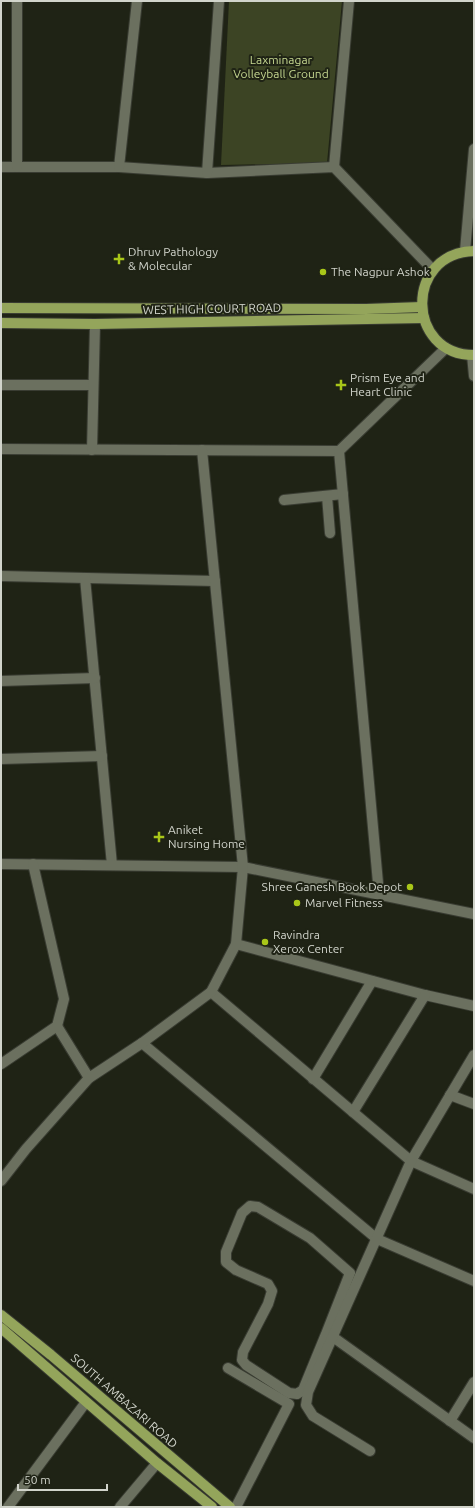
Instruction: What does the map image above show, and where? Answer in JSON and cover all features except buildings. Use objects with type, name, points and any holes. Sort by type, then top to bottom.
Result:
[{"type":"main road","points":[[470,251],[453,255],[442,261],[434,270],[426,281],[422,293],[422,307],[424,318],[429,330],[436,340],[446,348],[459,353],[473,355]]},
{"type":"main road","points":[[1,308],[366,309],[422,307]]},
{"type":"main road","name":"WEST HIGH COURT ROAD","points":[[1,323],[95,324],[424,318]]},
{"type":"main road","name":"SOUTH AMBAZARI ROAD","points":[[1,1315],[51,1355],[230,1507]]},
{"type":"main road","name":"SOUTH AMBAZARI ROAD","points":[[1,1328],[86,1402],[212,1507]]},
{"type":"street","points":[[17,1],[17,167]]},
{"type":"street","points":[[119,167],[137,1]]},
{"type":"street","points":[[207,173],[219,1]]},
{"type":"street","points":[[334,167],[349,1]]},
{"type":"street","points":[[470,251],[474,155]]},
{"type":"street","points":[[1,168],[119,167],[207,173],[334,167],[434,270]]},
{"type":"street","points":[[92,450],[95,324]]},
{"type":"street","points":[[1,449],[339,451],[446,348]]},
{"type":"street","points":[[473,355],[474,376]]},
{"type":"street","points":[[1,385],[93,385]]},
{"type":"street","points":[[1,1181],[26,1149],[89,1078],[142,1043],[211,992],[236,944],[243,867],[202,450]]},
{"type":"street","points":[[339,451],[379,894]]},
{"type":"street","points":[[284,500],[343,494]]},
{"type":"street","points":[[327,496],[330,532]]},
{"type":"street","points":[[1,576],[215,581]]},
{"type":"street","points":[[85,578],[112,865]]},
{"type":"street","points":[[1,681],[95,678]]},
{"type":"street","points":[[1,759],[102,756]]},
{"type":"street","points":[[1,864],[243,867],[474,914]]},
{"type":"street","points":[[1,1064],[57,1026],[64,999],[33,864]]},
{"type":"street","points":[[236,944],[425,995],[474,1006]]},
{"type":"street","points":[[313,1079],[372,981]]},
{"type":"street","points":[[211,992],[411,1161],[474,1189]]},
{"type":"street","points":[[352,1112],[425,995]]},
{"type":"street","points":[[57,1026],[89,1078]]},
{"type":"street","points":[[142,1043],[377,1239],[474,1281]]},
{"type":"street","points":[[351,1283],[350,1273],[310,1238],[258,1207],[250,1206],[242,1213],[226,1252],[226,1262],[236,1270],[268,1284],[272,1291],[268,1304],[243,1352],[242,1360],[246,1365],[289,1393],[297,1394],[303,1390],[329,1335],[351,1283],[377,1239],[411,1161],[474,1055]]},
{"type":"street","points":[[450,1095],[474,1104]]},
{"type":"street","points":[[329,1335],[455,1424],[474,1438],[468,1434],[456,1425],[450,1421],[329,1335]]},
{"type":"street","points":[[329,1335],[308,1392],[306,1406],[313,1416],[370,1451]]},
{"type":"street","points":[[228,1368],[290,1404],[236,1507]]},
{"type":"street","points":[[450,1421],[474,1382]]},
{"type":"street","points":[[8,1507],[86,1402]]},
{"type":"street","points":[[120,1507],[157,1462]]},
{"type":"green space","name":"Laxminagar Volleyball Ground","points":[[229,1],[342,1],[327,163],[221,165]]},
{"type":"place","name":"Dhruv Pathology & Molecular","points":[[119,259]]},
{"type":"place","name":"The Nagpur Ashok","points":[[323,272]]},
{"type":"place","name":"Prism Eye and Heart Clinic","points":[[341,385]]},
{"type":"place","name":"Aniket Nursing Home","points":[[159,837]]},
{"type":"place","name":"Shree Ganesh Book Depot","points":[[410,887]]},
{"type":"place","name":"Marvel Fitness","points":[[297,903]]},
{"type":"place","name":"Ravindra Xerox Center","points":[[265,942]]}]
